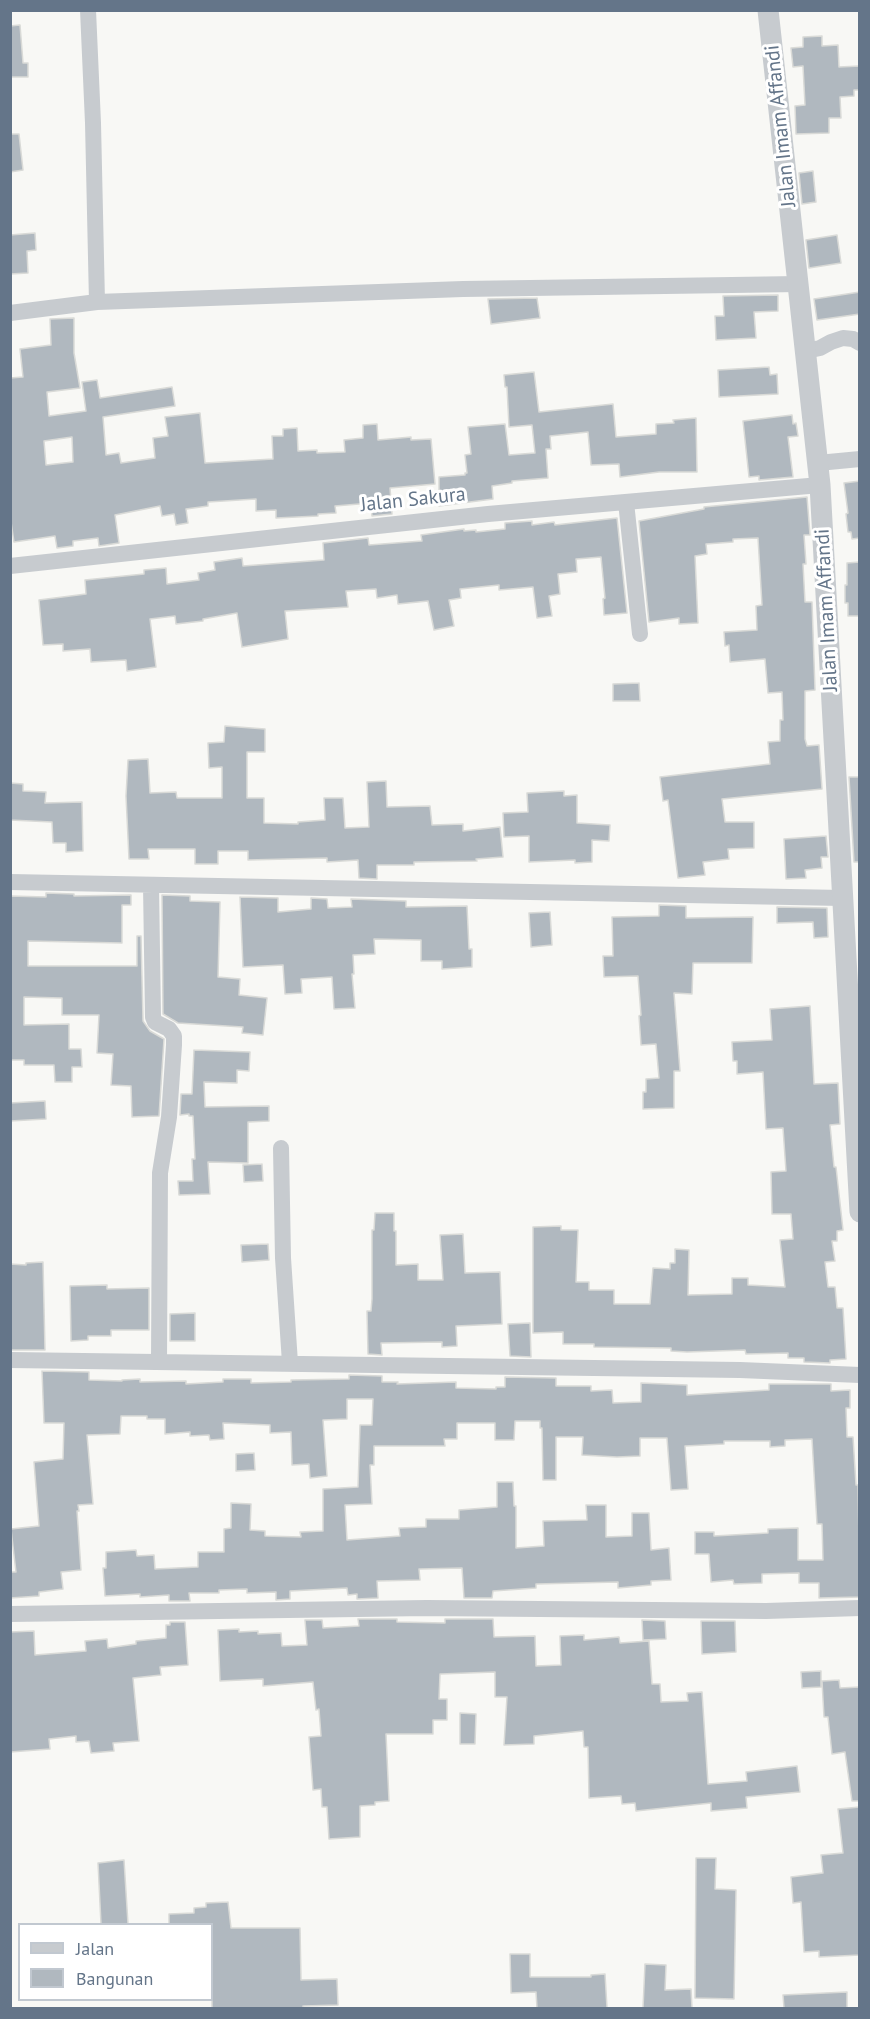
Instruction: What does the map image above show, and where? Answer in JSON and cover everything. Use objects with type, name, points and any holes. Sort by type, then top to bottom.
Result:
[{"type":"street","points":[[88,10],[97,302]]},
{"type":"street","name":"Jalan Imam Affandi","points":[[768,10],[820,485],[860,1212]]},
{"type":"street","points":[[10,313],[97,302],[463,289],[799,284]]},
{"type":"street","points":[[806,351],[820,348],[843,338],[853,339],[860,343]]},
{"type":"street","points":[[818,463],[860,459]]},
{"type":"street","name":"Jalan Sakura","points":[[10,566],[348,528],[820,485]]},
{"type":"street","points":[[626,502],[640,634]]},
{"type":"street","points":[[10,882],[842,898]]},
{"type":"street","points":[[151,885],[153,1017],[154,1022],[169,1029],[174,1036],[169,1117],[160,1173],[159,1361]]},
{"type":"street","points":[[281,1148],[283,1258],[290,1363]]},
{"type":"street","points":[[10,1360],[740,1370],[860,1375]]},
{"type":"street","points":[[10,1614],[427,1608],[766,1611],[860,1608]]},
{"type":"building","points":[[20,25],[23,63],[28,63],[28,77],[10,77],[10,26]]},
{"type":"building","points":[[822,36],[822,46],[838,45],[839,67],[860,66],[860,90],[854,90],[854,96],[840,97],[841,118],[829,118],[829,133],[796,134],[795,106],[805,105],[803,66],[793,67],[791,48],[803,47],[803,37]]},
{"type":"building","points":[[10,134],[19,134],[23,170],[10,172]]},
{"type":"building","points":[[813,171],[816,202],[802,204],[799,173]]},
{"type":"building","points":[[35,233],[36,250],[27,251],[28,273],[10,274],[10,235]]},
{"type":"building","points":[[837,235],[841,263],[809,268],[806,240]]},
{"type":"building","points":[[860,292],[860,314],[817,320],[814,299]]},
{"type":"building","points":[[778,295],[778,311],[754,312],[756,338],[716,340],[715,316],[724,316],[723,296]]},
{"type":"building","points":[[537,298],[540,318],[491,324],[488,299]]},
{"type":"building","points":[[74,318],[74,353],[80,388],[47,392],[49,416],[86,411],[82,382],[97,380],[100,398],[172,387],[175,406],[103,417],[106,455],[119,453],[121,463],[155,458],[153,438],[168,436],[165,417],[200,413],[205,463],[273,459],[272,436],[283,436],[283,429],[297,428],[298,451],[345,452],[344,440],[363,438],[363,425],[377,424],[378,440],[411,437],[411,440],[431,439],[435,484],[390,488],[392,514],[372,516],[371,503],[335,506],[336,513],[318,514],[318,516],[276,518],[276,510],[256,511],[256,499],[208,502],[208,506],[186,509],[188,523],[176,525],[174,514],[162,516],[160,506],[115,515],[119,543],[99,546],[98,538],[73,541],[73,546],[57,548],[55,536],[14,542],[10,515],[10,378],[23,377],[20,349],[51,345],[50,319]],"holes":[[[72,437],[73,462],[46,465],[44,441]]]},
{"type":"building","points":[[769,367],[770,375],[777,374],[778,394],[719,397],[718,370]]},
{"type":"building","points":[[534,372],[539,412],[613,404],[616,437],[656,434],[656,424],[696,418],[697,472],[659,472],[620,477],[619,464],[591,465],[588,432],[550,436],[551,449],[546,449],[548,478],[512,481],[512,483],[492,486],[493,499],[439,506],[439,477],[467,473],[465,455],[471,454],[468,427],[505,424],[509,455],[535,453],[532,425],[509,427],[507,387],[505,387],[504,375]]},
{"type":"building","points":[[792,415],[798,436],[788,437],[793,477],[759,480],[759,476],[749,477],[743,421]]},
{"type":"building","points":[[860,481],[860,538],[852,539],[851,532],[848,532],[844,483]]},
{"type":"building","points":[[807,497],[810,535],[804,535],[806,564],[803,564],[805,602],[812,602],[815,690],[805,691],[805,739],[807,746],[819,745],[822,789],[722,799],[725,822],[754,822],[754,848],[728,849],[729,859],[703,862],[705,875],[678,878],[668,800],[663,801],[660,777],[770,764],[768,742],[780,741],[780,720],[783,720],[782,692],[768,693],[765,659],[730,662],[729,645],[725,646],[724,632],[757,630],[756,606],[762,605],[758,538],[733,539],[733,542],[706,544],[707,554],[695,556],[698,623],[679,624],[679,618],[649,622],[639,521],[704,509],[704,507]]},
{"type":"building","points":[[617,518],[627,613],[604,615],[603,599],[605,598],[601,557],[576,559],[577,572],[558,574],[560,594],[549,596],[552,616],[537,618],[533,587],[499,590],[499,585],[460,589],[461,598],[449,600],[454,626],[434,630],[428,601],[398,604],[397,595],[377,598],[376,589],[346,591],[348,607],[285,611],[288,639],[242,647],[237,613],[203,619],[203,621],[176,624],[175,616],[150,619],[156,667],[127,671],[126,660],[91,662],[90,649],[63,651],[63,644],[43,645],[39,600],[86,594],[85,580],[144,574],[144,570],[166,568],[167,584],[199,580],[198,573],[215,570],[214,562],[242,558],[243,566],[324,560],[323,543],[368,538],[369,545],[422,541],[421,535],[464,529],[464,531],[476,530],[476,532],[505,529],[505,523],[532,521],[532,525],[554,522],[555,525]]},
{"type":"building","points":[[860,562],[860,616],[848,616],[848,603],[845,603],[847,563]]},
{"type":"building","points":[[639,683],[640,701],[613,701],[613,684]]},
{"type":"building","points":[[225,726],[265,729],[265,752],[247,752],[247,798],[264,798],[264,823],[298,824],[298,822],[325,820],[324,798],[343,798],[345,828],[369,827],[367,782],[386,781],[387,807],[430,806],[432,825],[463,824],[463,831],[500,827],[503,857],[476,859],[477,861],[414,862],[414,865],[377,865],[377,879],[359,878],[358,860],[327,862],[327,858],[248,860],[248,851],[218,851],[218,864],[195,864],[195,849],[148,849],[149,859],[129,859],[126,796],[128,760],[148,759],[150,793],[176,792],[177,798],[222,798],[222,767],[209,768],[208,743],[224,742]]},
{"type":"building","points":[[849,777],[860,777],[860,862],[854,862]]},
{"type":"building","points":[[10,783],[23,784],[23,791],[46,792],[45,803],[82,802],[83,851],[66,852],[66,843],[53,843],[52,822],[10,820]]},
{"type":"building","points":[[564,791],[564,796],[577,795],[577,823],[610,825],[609,841],[592,840],[592,862],[575,863],[575,860],[529,862],[529,836],[504,837],[503,813],[528,812],[527,793]]},
{"type":"building","points":[[826,836],[828,857],[821,857],[822,868],[805,870],[806,878],[786,879],[784,839]]},
{"type":"building","points":[[46,893],[74,894],[74,896],[131,895],[131,905],[122,905],[122,943],[28,941],[28,966],[137,966],[137,936],[141,936],[143,1021],[150,1031],[164,1039],[159,1116],[132,1117],[131,1086],[111,1085],[113,1054],[97,1053],[99,1015],[62,1015],[62,998],[24,997],[24,1025],[69,1024],[69,1049],[81,1049],[82,1067],[72,1067],[72,1082],[55,1082],[54,1065],[24,1065],[24,1060],[10,1060],[10,896],[46,897]]},
{"type":"building","points":[[162,895],[190,896],[190,901],[220,902],[218,977],[240,979],[239,995],[267,998],[263,1035],[242,1033],[243,1027],[178,1023],[163,1014]]},
{"type":"building","points":[[240,897],[278,898],[278,912],[311,909],[311,898],[327,899],[328,908],[352,907],[351,899],[406,901],[406,907],[467,906],[472,967],[442,969],[442,961],[421,961],[421,940],[374,939],[375,954],[353,955],[355,1008],[334,1009],[332,977],[301,979],[302,993],[285,994],[283,965],[243,967]]},
{"type":"building","points":[[659,905],[686,906],[686,918],[753,917],[752,963],[693,963],[692,994],[674,993],[680,1071],[674,1071],[674,1108],[643,1109],[646,1079],[659,1078],[656,1044],[641,1045],[638,976],[604,977],[603,956],[613,956],[612,917],[659,916]]},
{"type":"building","points":[[777,907],[827,908],[828,937],[814,938],[813,922],[777,923]]},
{"type":"building","points":[[550,912],[552,945],[531,947],[529,913]]},
{"type":"building","points":[[810,1006],[814,1084],[838,1083],[840,1124],[830,1125],[843,1230],[837,1231],[837,1241],[832,1241],[835,1261],[825,1262],[828,1287],[835,1287],[837,1308],[843,1308],[846,1359],[830,1360],[830,1363],[804,1362],[804,1358],[788,1358],[788,1353],[746,1354],[745,1350],[687,1352],[671,1351],[671,1348],[594,1347],[594,1344],[563,1344],[563,1332],[533,1333],[533,1227],[561,1226],[561,1230],[578,1230],[576,1282],[589,1282],[589,1290],[614,1290],[614,1304],[650,1304],[653,1268],[670,1269],[670,1263],[675,1263],[675,1249],[689,1250],[688,1295],[732,1294],[732,1278],[748,1278],[748,1285],[785,1287],[780,1240],[793,1239],[791,1214],[772,1214],[771,1172],[786,1171],[783,1128],[766,1129],[763,1072],[737,1074],[737,1061],[733,1061],[732,1042],[772,1040],[770,1009]]},
{"type":"building","points":[[194,1050],[250,1052],[249,1071],[237,1070],[237,1083],[204,1082],[205,1107],[269,1106],[269,1121],[248,1122],[248,1163],[208,1162],[210,1194],[179,1195],[178,1181],[193,1181],[192,1159],[195,1159],[193,1116],[180,1115],[181,1094],[192,1094]]},
{"type":"building","points":[[45,1101],[46,1119],[10,1121],[10,1103]]},
{"type":"building","points":[[262,1164],[263,1181],[244,1182],[243,1165]]},
{"type":"building","points":[[375,1213],[394,1213],[396,1265],[418,1264],[418,1280],[443,1280],[440,1235],[463,1234],[465,1273],[500,1272],[502,1324],[456,1326],[457,1346],[442,1347],[442,1342],[381,1343],[382,1355],[368,1354],[367,1311],[371,1311],[372,1299],[372,1230],[374,1230]]},
{"type":"building","points":[[268,1244],[269,1260],[242,1262],[241,1245]]},
{"type":"building","points":[[43,1262],[45,1350],[10,1350],[10,1264],[26,1265],[26,1263]]},
{"type":"building","points":[[107,1285],[107,1289],[149,1288],[149,1330],[111,1330],[111,1336],[88,1336],[88,1340],[71,1341],[70,1286]]},
{"type":"building","points":[[195,1313],[195,1341],[170,1341],[170,1314]]},
{"type":"building","points":[[530,1323],[531,1357],[510,1356],[508,1324]]},
{"type":"building","points":[[42,1371],[89,1372],[89,1380],[140,1379],[140,1382],[186,1381],[186,1384],[223,1382],[223,1379],[251,1379],[251,1383],[349,1379],[349,1375],[382,1376],[382,1382],[398,1382],[397,1384],[456,1382],[456,1388],[496,1389],[496,1387],[505,1387],[505,1377],[556,1378],[556,1386],[591,1386],[591,1391],[612,1390],[613,1403],[641,1402],[641,1383],[687,1385],[687,1395],[769,1390],[769,1384],[831,1384],[831,1391],[850,1390],[850,1408],[846,1408],[847,1437],[853,1437],[856,1485],[858,1485],[860,1597],[819,1598],[819,1583],[799,1583],[799,1573],[762,1574],[762,1583],[734,1584],[733,1580],[711,1582],[709,1554],[695,1554],[695,1532],[714,1532],[714,1536],[768,1533],[768,1529],[798,1528],[798,1560],[823,1560],[822,1524],[817,1524],[812,1439],[785,1440],[785,1446],[770,1447],[770,1441],[724,1441],[724,1444],[685,1446],[688,1489],[671,1490],[667,1438],[640,1438],[640,1456],[617,1457],[582,1455],[583,1437],[556,1437],[556,1480],[543,1480],[540,1421],[515,1421],[514,1440],[495,1440],[495,1423],[457,1423],[457,1439],[444,1439],[445,1446],[374,1446],[374,1465],[370,1465],[372,1504],[345,1505],[347,1540],[400,1536],[399,1528],[426,1527],[426,1519],[459,1519],[459,1510],[497,1507],[497,1482],[513,1482],[514,1506],[516,1506],[516,1548],[544,1546],[543,1521],[587,1520],[586,1505],[606,1505],[606,1537],[632,1536],[632,1513],[649,1513],[651,1550],[669,1548],[671,1580],[651,1581],[651,1585],[618,1588],[618,1582],[536,1584],[536,1588],[493,1591],[492,1598],[464,1598],[462,1568],[419,1569],[420,1580],[377,1581],[378,1598],[357,1599],[357,1594],[348,1595],[347,1588],[290,1591],[290,1599],[276,1600],[276,1592],[247,1593],[247,1589],[219,1590],[219,1593],[189,1593],[190,1601],[169,1601],[169,1595],[105,1596],[103,1568],[106,1568],[106,1552],[136,1550],[137,1556],[154,1555],[155,1569],[198,1567],[198,1552],[224,1552],[224,1529],[231,1528],[231,1503],[251,1504],[250,1530],[265,1531],[265,1536],[301,1537],[300,1532],[323,1531],[323,1489],[358,1487],[360,1425],[372,1425],[373,1399],[347,1399],[347,1419],[323,1420],[327,1476],[310,1478],[309,1464],[292,1465],[291,1432],[270,1433],[270,1425],[223,1423],[224,1439],[210,1440],[209,1435],[190,1436],[190,1432],[165,1434],[165,1419],[121,1416],[120,1434],[87,1435],[93,1504],[78,1505],[81,1570],[61,1572],[63,1589],[39,1592],[39,1596],[10,1598],[10,1572],[16,1572],[11,1529],[39,1526],[34,1462],[63,1459],[64,1423],[44,1423]]},
{"type":"building","points":[[254,1453],[255,1470],[236,1471],[236,1454]]},
{"type":"building","points":[[358,1619],[445,1623],[445,1619],[493,1619],[494,1637],[535,1636],[536,1666],[561,1665],[560,1636],[584,1635],[584,1640],[619,1637],[620,1643],[649,1641],[652,1684],[660,1684],[661,1702],[688,1701],[687,1693],[702,1692],[708,1784],[747,1781],[746,1772],[797,1766],[800,1792],[746,1797],[747,1808],[711,1811],[711,1803],[636,1811],[635,1803],[622,1804],[621,1796],[589,1798],[588,1747],[584,1747],[583,1731],[534,1736],[534,1744],[504,1745],[507,1697],[495,1697],[495,1672],[440,1674],[439,1699],[447,1699],[447,1720],[433,1720],[433,1734],[386,1734],[389,1801],[360,1806],[360,1837],[329,1839],[327,1807],[322,1807],[321,1789],[313,1790],[309,1737],[321,1736],[319,1709],[316,1710],[313,1682],[263,1686],[263,1679],[220,1681],[218,1630],[239,1629],[239,1632],[258,1631],[258,1634],[281,1633],[282,1646],[307,1645],[305,1620],[322,1620],[323,1628],[359,1626]]},
{"type":"building","points":[[642,1620],[665,1621],[666,1639],[643,1640]]},
{"type":"building","points":[[701,1621],[735,1621],[736,1652],[702,1654]]},
{"type":"building","points":[[170,1622],[185,1622],[188,1665],[160,1667],[161,1675],[133,1678],[139,1741],[113,1743],[114,1751],[91,1753],[89,1741],[76,1742],[76,1736],[49,1739],[50,1749],[10,1752],[10,1632],[34,1631],[35,1655],[86,1651],[85,1641],[107,1639],[108,1648],[136,1644],[136,1641],[166,1638],[166,1625],[170,1625]]},
{"type":"building","points":[[821,1671],[821,1687],[802,1688],[801,1672]]},
{"type":"building","points":[[839,1680],[840,1688],[860,1687],[860,1801],[852,1801],[845,1752],[832,1754],[828,1717],[824,1717],[822,1681]]},
{"type":"building","points":[[460,1713],[476,1714],[475,1744],[460,1744]]},
{"type":"building","points":[[860,1807],[860,1955],[819,1957],[819,1951],[804,1952],[801,1902],[793,1903],[791,1877],[823,1873],[821,1855],[843,1853],[838,1809]]},
{"type":"building","points":[[696,1858],[716,1858],[715,1889],[736,1890],[734,1999],[695,1998]]},
{"type":"building","points":[[124,1860],[128,1923],[101,1923],[98,1863]]},
{"type":"building","points":[[228,1902],[231,1928],[300,1928],[301,1980],[337,1979],[338,2005],[303,2006],[303,2008],[212,2008],[213,1923],[169,1923],[169,1914],[194,1913],[194,1908],[206,1907],[206,1903]]},
{"type":"building","points":[[510,1954],[530,1954],[530,1977],[591,1977],[591,1975],[605,1974],[607,2008],[537,2008],[536,1992],[511,1993]]},
{"type":"building","points":[[645,1964],[666,1965],[665,1990],[691,1989],[692,2008],[643,2008]]},
{"type":"building","points":[[847,1992],[847,2008],[784,2008],[783,1995]]}]
